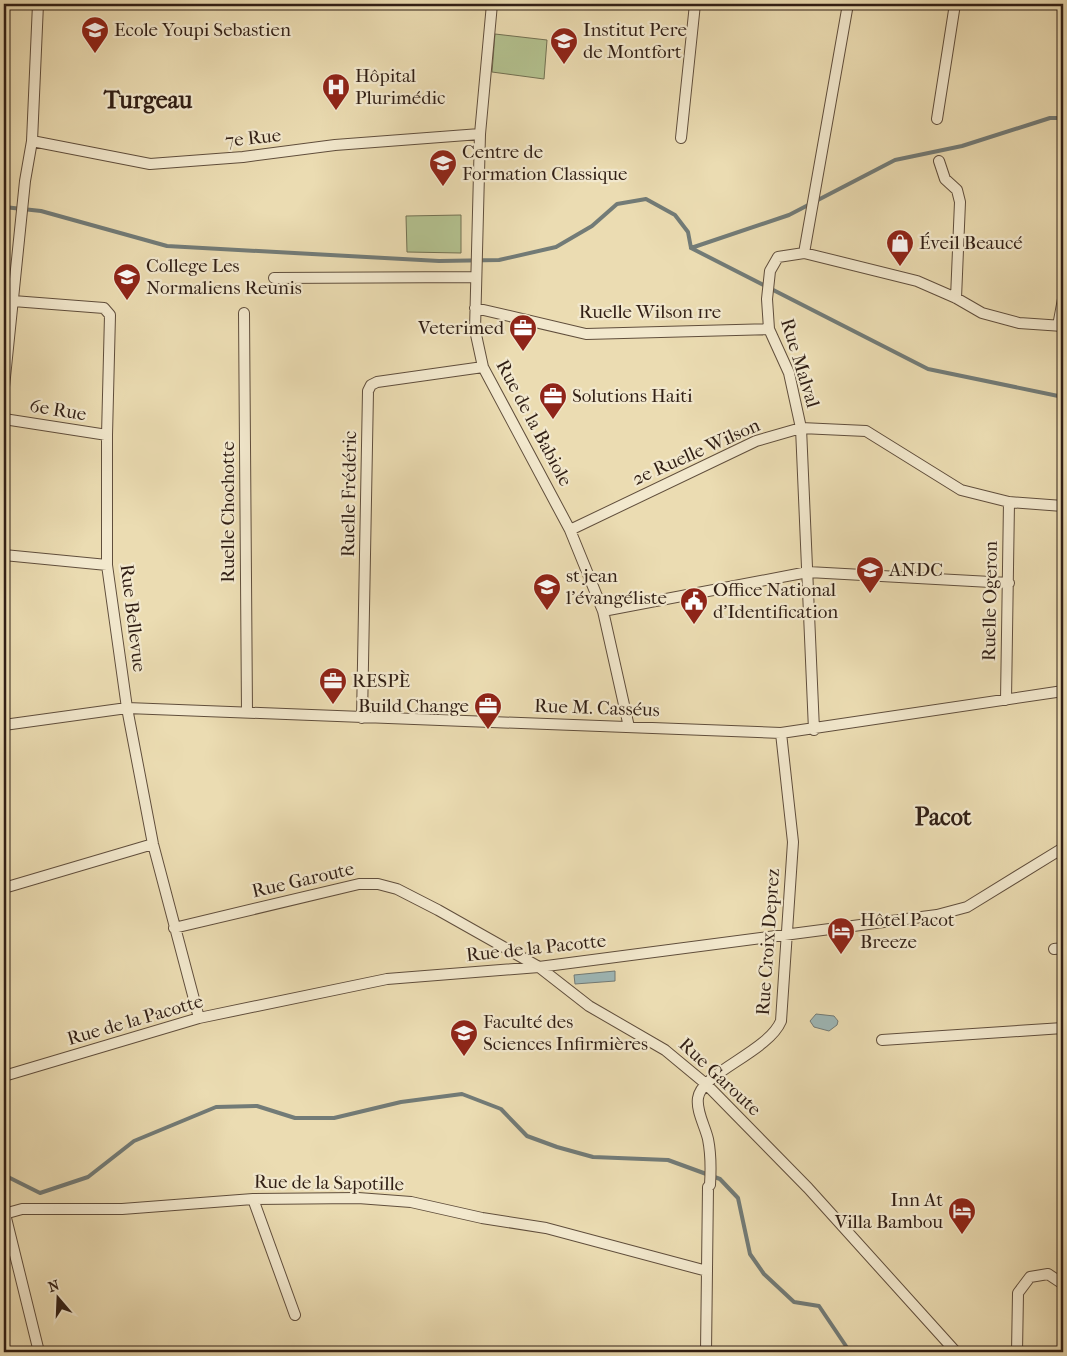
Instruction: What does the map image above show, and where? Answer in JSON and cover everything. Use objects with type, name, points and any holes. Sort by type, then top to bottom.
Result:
[{"type":"street","points":[[4,387],[25,181],[32,141],[38,4]]},
{"type":"street","name":"Rue de la Babiole","points":[[492,4],[480,134],[475,330],[483,367],[570,530],[604,611],[629,726]]},
{"type":"street","points":[[681,138],[696,4]]},
{"type":"street","points":[[848,4],[804,253],[916,281],[956,298],[982,313],[1019,323],[1060,326],[1063,299]]},
{"type":"street","points":[[937,119],[955,4]]},
{"type":"street","name":"7e Rue","points":[[32,141],[150,164],[243,157],[336,145],[480,134]]},
{"type":"street","points":[[939,161],[945,179],[957,190],[960,202],[956,298]]},
{"type":"street","name":"Rue Malval","points":[[804,253],[778,257],[770,271],[767,300],[768,329],[789,373],[802,428],[814,730]]},
{"type":"street","points":[[274,278],[477,273]]},
{"type":"street","name":"Rue Bellevue","points":[[13,301],[104,308],[108,311],[107,565],[127,708],[153,844],[199,1018]]},
{"type":"street","name":"Ruelle Wilson 1re","points":[[475,308],[586,334],[768,329]]},
{"type":"street","name":"Ruelle Chochotte","points":[[244,313],[247,712]]},
{"type":"street","name":"Ruelle Frédéric","points":[[362,718],[368,391],[371,385],[376,382],[483,367]]},
{"type":"street","name":"6e Rue","points":[[4,419],[107,435]]},
{"type":"street","name":"2e Ruelle Wilson","points":[[570,530],[756,441],[802,428],[866,431],[961,490],[1009,502],[1063,506]]},
{"type":"street","name":"Ruelle Ogeron","points":[[1006,700],[1009,502]]},
{"type":"street","points":[[4,556],[107,565]]},
{"type":"street","points":[[604,611],[808,572],[1009,583]]},
{"type":"street","name":"Rue M. Casséus","points":[[4,725],[127,708],[781,733],[814,730],[1063,691]]},
{"type":"street","name":"Rue Croix Deprez","points":[[706,1084],[760,1046],[778,1030],[781,1021],[793,842],[781,733]]},
{"type":"street","points":[[4,888],[153,844]]},
{"type":"street","name":"Rue de la Pacotte","points":[[4,1076],[199,1018],[387,979],[539,967],[936,915],[967,907],[1063,848]]},
{"type":"street","name":"Rue Garoute","points":[[174,928],[359,884],[378,884],[397,889],[438,910],[539,967],[589,1006],[665,1050],[706,1084],[808,1188],[956,1352]]},
{"type":"street","points":[[882,1040],[1063,1028]]},
{"type":"street","points":[[706,1084],[699,1092],[698,1105],[708,1141],[710,1163],[706,1352]]},
{"type":"street","name":"Rue de la Sapotille","points":[[4,1214],[22,1209],[122,1209],[253,1199],[358,1198],[411,1202],[482,1218],[546,1228],[707,1271]]},
{"type":"street","points":[[253,1199],[295,1316]]},
{"type":"street","points":[[4,1214],[39,1352]]},
{"type":"street","points":[[1017,1352],[1018,1294],[1030,1277],[1048,1274],[1063,1284]]},
{"type":"green space","points":[[495,34],[547,40],[544,79],[492,72]]},
{"type":"green space","points":[[461,215],[461,253],[407,252],[406,216]]},
{"type":"water","points":[[615,971],[615,981],[575,984],[574,975]]},
{"type":"water","points":[[816,1014],[834,1016],[838,1021],[837,1025],[829,1031],[814,1027],[810,1021]]},
{"type":"waterway","points":[[691,248],[789,215],[895,160],[962,146],[1050,118],[1063,118]]},
{"type":"waterway","points":[[4,207],[41,211],[167,246],[439,261],[499,260],[556,247],[592,226],[617,204],[646,199],[675,215],[688,232],[691,248]]},
{"type":"waterway","points":[[691,248],[928,369],[1063,397]]},
{"type":"waterway","points":[[4,1175],[40,1193],[88,1177],[134,1141],[216,1107],[257,1106],[295,1118],[334,1118],[401,1102],[462,1094],[501,1109],[527,1136],[557,1147],[593,1157],[668,1160],[720,1179],[738,1198],[750,1254],[764,1274],[794,1302],[819,1306],[850,1352]]},
{"type":"place","name":"Ecole Youpi Sebastien","points":[[95,54]]},
{"type":"place","name":"Institut Pere de Montfort","points":[[564,65]]},
{"type":"place","name":"Hôpital Plurimédic","points":[[336,111]]},
{"type":"place","name":"Centre de Formation Classique","points":[[443,187]]},
{"type":"place","name":"Éveil Beaucé","points":[[900,267]]},
{"type":"place","name":"College Les Normaliens Reunis","points":[[127,301]]},
{"type":"place","name":"Veterimed","points":[[523,352]]},
{"type":"place","name":"Solutions Haiti","points":[[553,420]]},
{"type":"place","name":"ANDC","points":[[870,594]]},
{"type":"place","name":"st jean l'évangéliste","points":[[547,611]]},
{"type":"place","name":"Office National d'Identification","points":[[694,625]]},
{"type":"place","name":"RESPÈ","points":[[333,705]]},
{"type":"place","name":"Build Change","points":[[488,730]]},
{"type":"place","name":"Hôtel Pacot Breeze","points":[[841,955]]},
{"type":"place","name":"Faculté des Sciences Infirmières","points":[[464,1057]]},
{"type":"place","name":"Inn At Villa Bambou","points":[[962,1235]]},
{"type":"district","name":"Turgeau","points":[[148,100]]},
{"type":"district","name":"Pacot","points":[[943,817]]}]
